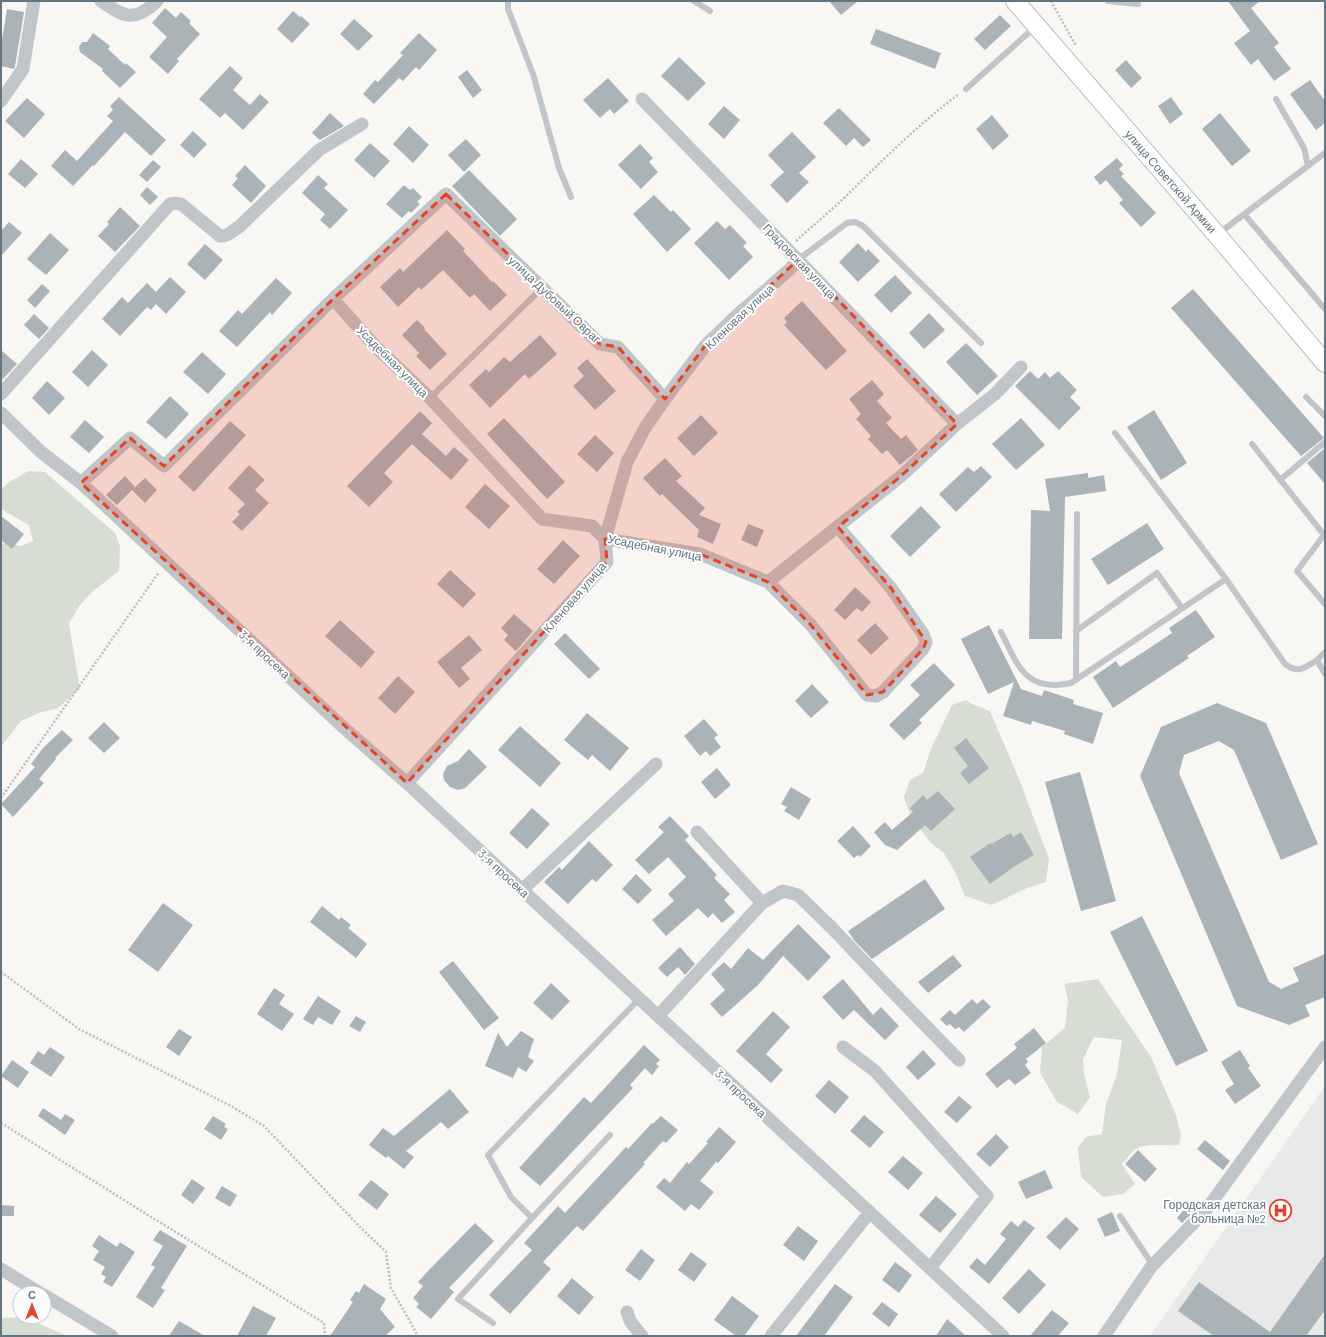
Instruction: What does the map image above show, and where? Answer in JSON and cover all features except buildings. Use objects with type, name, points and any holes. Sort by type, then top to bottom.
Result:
[{"type":"street","points":[[1,101],[23,70],[34,1]]},
{"type":"street","points":[[101,1],[126,16],[136,15],[151,7],[157,1]]},
{"type":"street","name":"улица Советской Армии","points":[[1015,1],[1217,235],[1325,363]]},
{"type":"street","name":"Градовская улица","points":[[642,98],[957,424]]},
{"type":"street","points":[[1,394],[170,204],[182,204],[220,236],[223,236],[240,226],[319,150],[362,124]]},
{"type":"street","name":"улица Дубовый Овраг","points":[[333,299],[446,194],[600,344],[618,348],[665,399]]},
{"type":"street","name":"Кленовая улица","points":[[407,783],[607,562],[605,539],[627,462],[645,428],[705,346],[799,260]]},
{"type":"street","points":[[81,482],[130,438],[164,466],[333,299]]},
{"type":"street","name":"Усадебная улица","points":[[333,299],[377,348],[430,398],[542,519],[592,526],[605,539],[700,554],[768,582],[810,624],[867,695],[876,696],[883,692],[923,649],[926,642],[923,634],[891,588],[838,527]]},
{"type":"street","points":[[768,582],[900,477],[957,424],[995,394],[1022,367]]},
{"type":"street","name":"3-я просека","points":[[1,413],[41,452],[81,482],[343,727],[407,783],[1003,1336]]},
{"type":"street","points":[[522,890],[656,764]]},
{"type":"street","points":[[698,832],[762,903]]},
{"type":"street","points":[[658,1016],[762,903],[783,891],[798,895],[832,928],[959,1060]]},
{"type":"street","points":[[842,1046],[875,1071],[987,1196],[930,1268]]},
{"type":"street","points":[[1104,1336],[1151,1267],[1206,1210],[1325,1047]]},
{"type":"street","points":[[771,1336],[870,1212]]},
{"type":"street","points":[[1,1269],[27,1285]]},
{"type":"street","points":[[52,1301],[112,1336]]},
{"type":"street","points":[[627,1312],[630,1320],[642,1336]]},
{"type":"lane","points":[[508,1],[508,9],[533,74],[559,168],[571,197]]},
{"type":"lane","points":[[694,1],[710,11]]},
{"type":"lane","points":[[1108,1],[1138,4]]},
{"type":"lane","points":[[966,89],[1036,26]]},
{"type":"lane","points":[[1276,99],[1304,148],[1308,166]]},
{"type":"lane","points":[[1217,235],[1325,152]]},
{"type":"lane","points":[[1244,214],[1325,309]]},
{"type":"lane","points":[[799,260],[847,223],[855,222],[863,226],[981,343]]},
{"type":"lane","points":[[430,398],[542,288]]},
{"type":"lane","points":[[1306,397],[1325,416]]},
{"type":"lane","points":[[1115,433],[1226,579],[1285,664],[1290,668],[1303,669],[1317,660],[1325,652]]},
{"type":"lane","points":[[1280,480],[1325,442]]},
{"type":"lane","points":[[1252,444],[1324,536],[1297,571],[1325,604]]},
{"type":"lane","points":[[1076,680],[1077,514]]},
{"type":"lane","points":[[1076,631],[1157,573],[1182,608]]},
{"type":"lane","points":[[1001,632],[1018,666],[1024,674],[1033,681],[1047,685],[1071,683],[1226,579]]},
{"type":"lane","points":[[1317,660],[1325,674]]},
{"type":"lane","points":[[532,1218],[511,1198],[488,1155],[640,998]]},
{"type":"lane","points":[[493,1323],[458,1299],[610,1135]]},
{"type":"lane","points":[[1120,1216],[1150,1261],[1151,1267]]},
{"type":"path","points":[[788,249],[884,158],[942,106],[966,89]]},
{"type":"path","points":[[1,798],[166,562]]},
{"type":"path","points":[[1,972],[79,1029],[231,1106],[264,1126],[361,1228],[386,1252],[391,1288],[418,1336]]},
{"type":"path","points":[[1,1123],[121,1199],[324,1323],[325,1336]]},
{"type":"highlighted area","points":[[446,194],[600,344],[618,347],[665,399],[705,346],[799,259],[957,424],[900,477],[838,527],[891,588],[926,642],[923,649],[883,692],[867,695],[810,624],[768,582],[700,554],[605,539],[607,562],[407,783],[81,483],[130,438],[164,466],[333,299]]},
{"type":"shaded area","points":[[28,471],[45,472],[115,533],[120,546],[119,571],[92,592],[79,606],[69,624],[80,689],[58,708],[39,713],[21,721],[1,747],[1,543],[21,546],[33,541],[29,525],[1,509],[1,490],[9,482]]},
{"type":"shaded area","points":[[966,700],[990,711],[1019,779],[1049,859],[1046,882],[1027,888],[992,905],[965,896],[956,874],[944,853],[931,843],[911,817],[904,797],[910,780],[923,773],[931,749],[952,705]]},
{"type":"shaded area","points":[[1098,979],[1151,1057],[1176,1115],[1181,1135],[1179,1145],[1142,1146],[1136,1149],[1122,1164],[1135,1184],[1123,1194],[1103,1197],[1081,1177],[1078,1148],[1086,1137],[1102,1134],[1106,1104],[1117,1075],[1122,1040],[1094,1037],[1083,1059],[1084,1074],[1090,1097],[1078,1114],[1057,1102],[1040,1073],[1042,1047],[1065,1028],[1068,1000],[1064,984]]},
{"type":"shaded area","name":"Городская детская больница №2","points":[[1325,1086],[1325,1336],[1150,1336]]},
{"type":"shaded area","points":[[1,1318],[12,1318],[12,1325],[42,1325],[67,1336],[1,1336]]},
{"type":"place","name":"Городская детская больница №2","points":[[1281,1211]]}]
